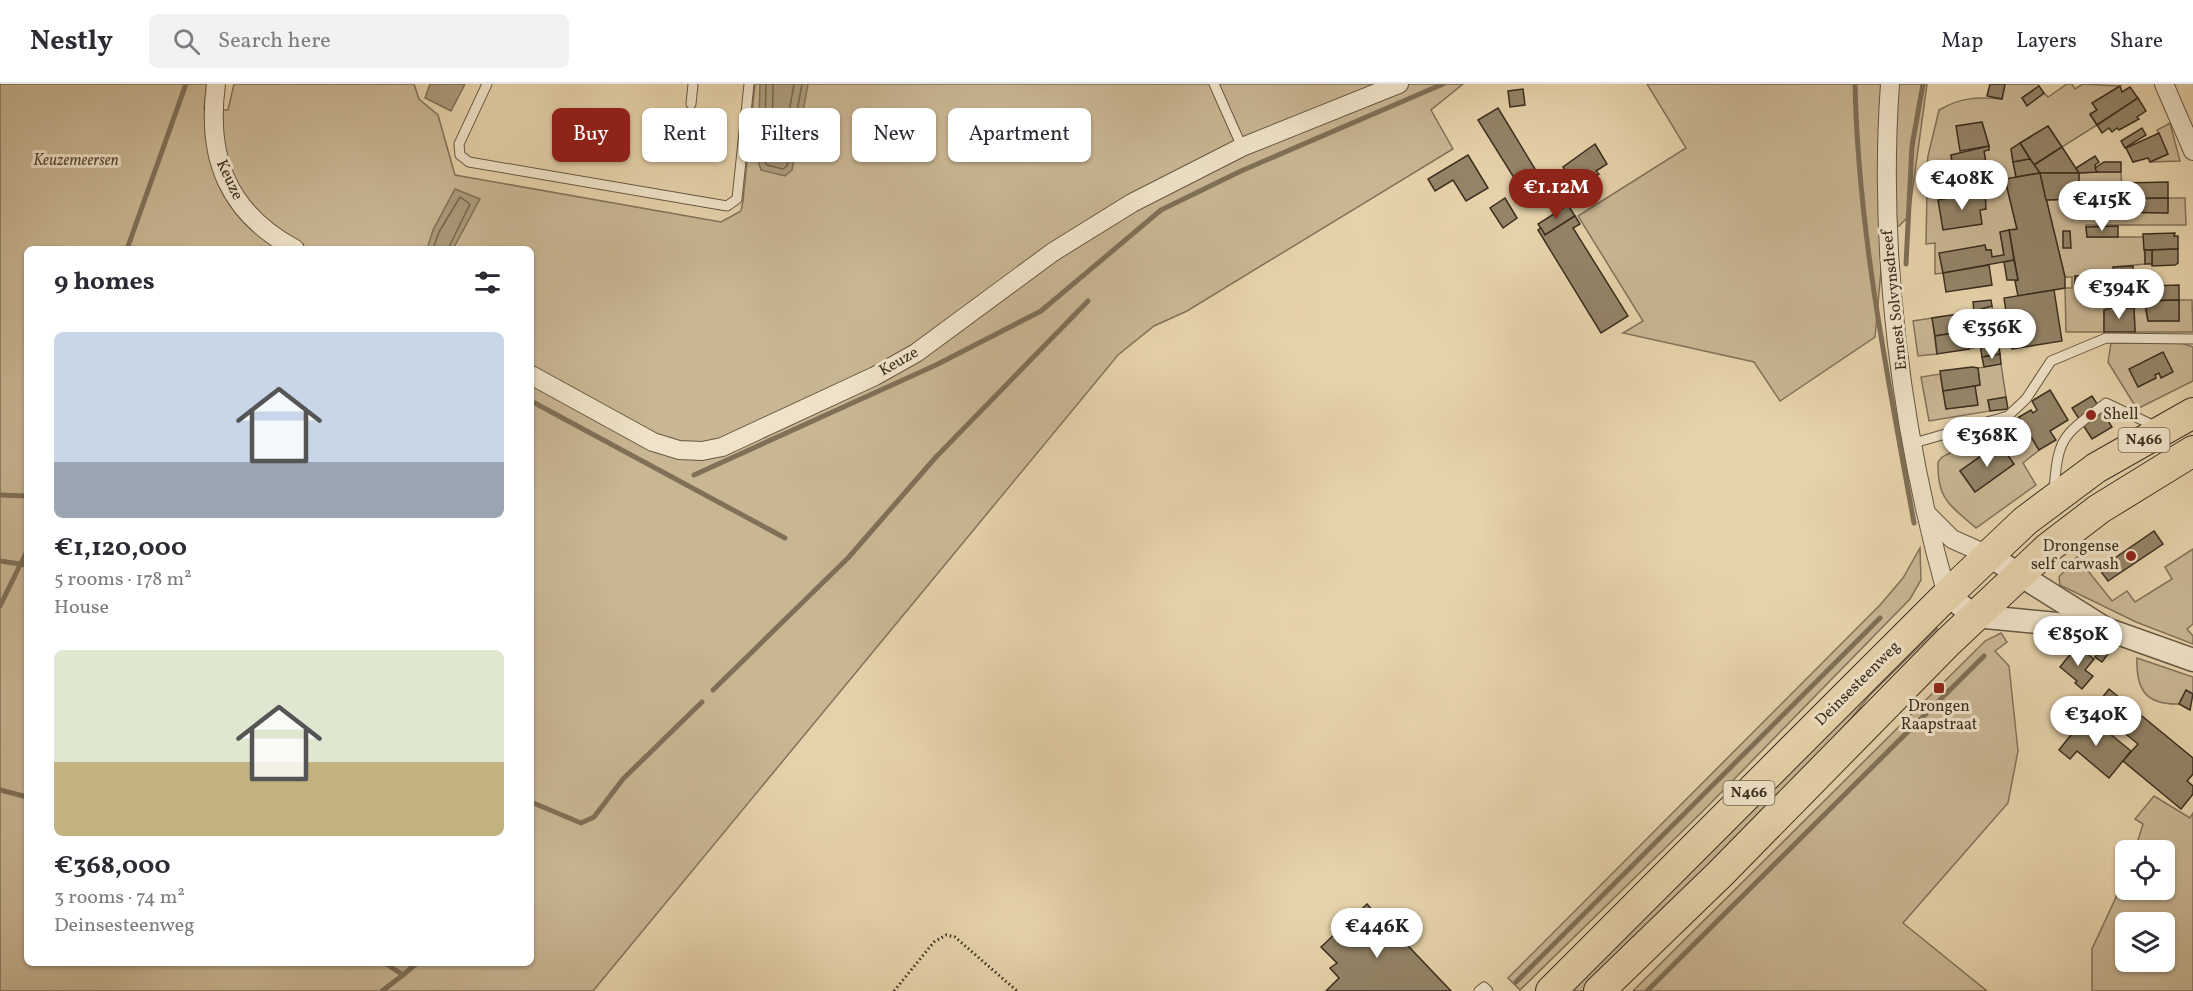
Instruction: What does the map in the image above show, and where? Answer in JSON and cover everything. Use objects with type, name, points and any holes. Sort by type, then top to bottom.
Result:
[{"type":"highway","name":"Deinsesteenweg","points":[[1551,991],[1988,555],[2053,499],[2096,468],[2193,413]]},
{"type":"highway","name":"Deinsesteenweg","points":[[1599,991],[1720,874],[2018,575],[2079,523],[2193,451]]},
{"type":"street","name":"Keuze","points":[[216,84],[213,131],[217,156],[225,178],[240,205],[260,226],[291,246]]},
{"type":"street","name":"Keuze","points":[[534,377],[653,442],[679,450],[702,451],[722,447],[802,411],[916,353],[1053,252],[1099,223],[1242,147],[1399,84]]},
{"type":"street","name":"Ernest Solvynsdreef","points":[[1890,84],[1885,209],[1899,354],[1930,538],[1947,595]]},
{"type":"street","points":[[2164,84],[2193,151]]},
{"type":"street","points":[[1927,514],[1952,539],[1988,555],[2106,629],[2193,660]]},
{"type":"street","points":[[1947,595],[1975,616],[2106,629]]},
{"type":"lane","points":[[487,84],[459,144],[460,155],[469,162],[727,206],[737,199],[749,84]]},
{"type":"lane","points":[[691,104],[693,84]]},
{"type":"lane","points":[[1214,84],[1242,147]]},
{"type":"lane","points":[[1914,443],[2008,416],[2026,399],[2051,361],[2106,338],[2193,339]]},
{"type":"lane","points":[[2053,499],[2057,454],[2068,432],[2106,403],[2162,429]]},
{"type":"lane","points":[[1479,991],[1484,987],[1488,991]]},
{"type":"path","points":[[894,991],[934,942],[946,935],[955,938],[1017,991]]},
{"type":"green space","name":"Keuzemeersen","points":[[0,84],[207,84],[204,109],[228,110],[234,84],[414,84],[419,99],[438,115],[455,175],[721,222],[741,211],[747,162],[840,162],[840,108],[753,108],[755,84],[1463,84],[1431,110],[1453,149],[1187,311],[1154,326],[1118,355],[593,991],[0,991]]},
{"type":"green space","points":[[1647,84],[1927,84],[1909,216],[1899,226],[1881,228],[1883,248],[1875,337],[1780,401],[1754,362],[1623,333],[1643,321],[1578,216],[1686,148]]},
{"type":"green space","points":[[2005,84],[2038,84],[2039,86],[2022,98],[2027,105],[2044,93],[2048,97],[2067,84],[2072,84],[2075,89],[2083,84],[2120,86],[2093,103],[2097,110],[2090,115],[2097,125],[2062,147],[2048,126],[2011,149],[2016,177],[2005,180],[2017,229],[2000,232],[2004,255],[1992,257],[1991,250],[1986,250],[1985,245],[1940,254],[1943,273],[1935,274],[1935,243],[1926,244],[1927,191],[1989,181],[1984,151],[1989,150],[1989,146],[1982,122],[1957,126],[1961,153],[1951,155],[1954,175],[1937,178],[1926,175],[1939,110],[1969,99],[2002,99]]},
{"type":"green space","points":[[2170,123],[2180,161],[2150,162],[2168,154],[2157,130]]},
{"type":"green space","points":[[2121,172],[2122,199],[2115,199],[2115,212],[2167,213],[2168,198],[2185,198],[2186,225],[2086,225],[2087,237],[2144,237],[2145,264],[2114,267],[2114,275],[2075,276],[2075,285],[2144,288],[2143,300],[2148,321],[2179,321],[2179,300],[2192,300],[2193,332],[2135,332],[2134,308],[2104,310],[2104,332],[2066,332],[2065,288],[2072,288],[2072,277],[2065,277],[2046,200],[2079,199],[2079,173]]},
{"type":"green space","points":[[1992,306],[1998,341],[1969,349],[1967,331],[1974,329],[1971,312]]},
{"type":"green space","points":[[1932,318],[1937,354],[1918,356],[1913,321]]},
{"type":"green space","points":[[2179,342],[2193,347],[2193,381],[2137,409],[2108,362],[2111,343]]},
{"type":"green space","points":[[2001,364],[2006,397],[1988,400],[1990,411],[1929,421],[1921,377],[1940,374],[1946,409],[1977,405],[1975,386],[1980,385],[1978,368]]},
{"type":"green space","points":[[2019,417],[2039,450],[2023,463],[2036,485],[1976,528],[1952,507],[1943,494],[1938,475],[1938,462],[1942,457]],"holes":[[[1999,443],[2014,464],[1975,492],[1960,471]]]},
{"type":"green space","points":[[1920,548],[1921,580],[1910,599],[1703,811],[1520,990],[1508,978],[1880,605],[1903,578]]},
{"type":"green space","points":[[2193,549],[2193,624],[2187,629],[2193,636],[2193,644],[2136,622],[2060,585],[2059,577],[2077,557],[2112,601],[2127,591],[2135,602],[2172,579],[2165,567]]},
{"type":"green space","points":[[1934,625],[1937,629],[1870,695],[1829,746],[1588,991],[1566,991]]},
{"type":"green space","points":[[2001,633],[2007,642],[1995,651],[2009,666],[2018,751],[2008,803],[1903,923],[1987,991],[1633,991],[1985,641]]},
{"type":"green space","points":[[2137,658],[2193,677],[2193,694],[2186,690],[2179,704],[2167,704],[2151,698],[2145,693],[2138,678]]},
{"type":"green space","points":[[2154,796],[2190,818],[2193,813],[2193,991],[2092,991],[2092,949],[2115,900],[2175,900],[2175,840],[2138,840],[2143,824],[2135,819]]},
{"type":"water","points":[[430,84],[465,84],[451,111],[425,98]]},
{"type":"water","points":[[760,84],[808,84],[804,108],[759,108]]},
{"type":"water","points":[[758,162],[793,162],[792,170],[785,176],[761,170]]},
{"type":"water","points":[[455,189],[480,199],[455,246],[428,246],[433,230]]},
{"type":"building","points":[[1990,84],[2005,84],[2002,99],[1987,96]]},
{"type":"building","points":[[2039,86],[2044,93],[2027,106],[2022,98]]},
{"type":"building","points":[[2120,86],[2122,92],[2130,87],[2138,98],[2097,125],[2090,114],[2097,110],[2092,103]]},
{"type":"building","points":[[1523,89],[1525,105],[1510,107],[1508,91]]},
{"type":"building","points":[[2138,98],[2146,111],[2137,117],[2139,119],[2119,130],[2117,128],[2112,132],[2109,128],[2102,133],[2097,125]]},
{"type":"building","points":[[1498,108],[1535,169],[1516,181],[1478,120]]},
{"type":"building","points":[[1982,122],[1989,146],[1960,151],[1956,126]]},
{"type":"building","points":[[2048,126],[2062,147],[2034,165],[2020,143]]},
{"type":"building","points":[[2142,128],[2146,135],[2125,148],[2121,141]]},
{"type":"building","points":[[2159,133],[2168,154],[2150,162],[2148,158],[2133,162],[2126,148]]},
{"type":"building","points":[[2020,143],[2030,159],[2013,162],[2011,149]]},
{"type":"building","points":[[1595,144],[1607,164],[1596,171],[1599,174],[1577,188],[1563,167]]},
{"type":"building","points":[[1989,146],[1989,150],[1984,151],[1987,170],[1954,175],[1951,155]]},
{"type":"building","points":[[2062,147],[2079,173],[2040,173],[2034,165]]},
{"type":"building","points":[[1468,155],[1488,188],[1466,201],[1453,180],[1435,191],[1428,179]]},
{"type":"building","points":[[2095,156],[2099,162],[2095,165],[2097,172],[2079,173],[2076,168]]},
{"type":"building","points":[[2030,159],[2040,173],[2016,177],[2013,162]]},
{"type":"building","points":[[2104,162],[2121,162],[2121,172],[2097,172],[2095,168]]},
{"type":"building","points":[[2040,173],[2065,277],[2065,288],[2018,296],[2015,281],[2018,280],[2009,230],[2017,229],[2005,179]]},
{"type":"building","points":[[2040,173],[2079,173],[2079,199],[2046,200]]},
{"type":"building","points":[[1552,175],[1563,193],[1543,205],[1532,188]]},
{"type":"building","points":[[2168,182],[2168,198],[2122,199],[2122,183]]},
{"type":"building","points":[[1985,191],[1986,209],[1980,210],[1982,224],[1943,230],[1938,200]]},
{"type":"building","points":[[1505,198],[1517,218],[1503,228],[1490,208]]},
{"type":"building","points":[[2168,198],[2168,213],[2115,212],[2115,199]]},
{"type":"building","points":[[1568,205],[1575,216],[1545,235],[1538,224]]},
{"type":"building","points":[[1575,216],[1580,224],[1573,228],[1628,316],[1601,333],[1538,230],[1541,228],[1545,235]]},
{"type":"building","points":[[2118,226],[2118,237],[2087,237],[2086,227]]},
{"type":"building","points":[[2009,230],[2014,260],[1943,273],[1939,253],[1985,245],[1986,250],[1991,250],[1992,257],[2004,255],[2000,232]]},
{"type":"building","points":[[2063,231],[2070,231],[2071,248],[2063,248]]},
{"type":"building","points":[[2175,233],[2174,236],[2178,236],[2178,249],[2144,250],[2143,234]]},
{"type":"building","points":[[2178,249],[2178,263],[2175,265],[2152,266],[2152,250]]},
{"type":"building","points":[[2145,250],[2152,250],[2152,264],[2145,264]]},
{"type":"building","points":[[2014,260],[2018,280],[2007,280],[2004,262]]},
{"type":"building","points":[[1989,265],[1992,285],[1946,292],[1943,273]]},
{"type":"building","points":[[2133,266],[2133,275],[2114,275],[2113,267]]},
{"type":"building","points":[[2134,275],[2134,287],[2075,285],[2075,276]]},
{"type":"building","points":[[2179,285],[2179,300],[2143,301],[2143,288],[2147,286]]},
{"type":"building","points":[[2054,290],[2062,341],[2012,349],[2004,298]]},
{"type":"building","points":[[1991,300],[1992,306],[1974,311],[1973,302]]},
{"type":"building","points":[[2179,300],[2179,321],[2148,321],[2145,301]]},
{"type":"building","points":[[2134,308],[2135,332],[2104,332],[2104,310]]},
{"type":"building","points":[[1971,312],[1974,330],[1935,336],[1932,318]]},
{"type":"building","points":[[1967,331],[1969,349],[1937,354],[1935,336]]},
{"type":"building","points":[[1998,341],[2000,354],[1982,357],[1980,344]]},
{"type":"building","points":[[2163,352],[2173,372],[2161,378],[2159,373],[2155,375],[2156,378],[2138,387],[2129,369]]},
{"type":"building","points":[[2000,354],[2001,364],[1984,367],[1982,357]]},
{"type":"building","points":[[1978,368],[1980,385],[1943,391],[1940,371]]},
{"type":"building","points":[[1975,386],[1978,405],[1946,409],[1943,391]]},
{"type":"building","points":[[2050,390],[2068,420],[2050,431],[2056,440],[2039,450],[2019,417],[2031,410],[2033,413],[2037,410],[2032,401]]},
{"type":"building","points":[[2092,396],[2112,427],[2092,439],[2072,408]]},
{"type":"building","points":[[2006,397],[2008,409],[1990,411],[1988,400]]},
{"type":"building","points":[[1999,443],[2014,464],[1975,492],[1960,471]]},
{"type":"building","name":"Drongense self carwash","points":[[2154,531],[2163,544],[2108,581],[2099,569]]},
{"type":"building","points":[[2104,645],[2111,650],[2102,662],[2095,657]]},
{"type":"building","points":[[2077,646],[2094,659],[2085,670],[2093,676],[2082,689],[2075,683],[2077,681],[2060,667]]},
{"type":"building","points":[[2109,689],[2193,758],[2193,774],[2187,781],[2193,786],[2193,794],[2181,809],[2123,761],[2138,744],[2094,708]]},
{"type":"building","points":[[2186,690],[2193,694],[2190,710],[2179,704]]},
{"type":"building","points":[[2087,715],[2131,751],[2109,778],[2077,751],[2070,759],[2059,750]]},
{"type":"building","points":[[1367,904],[1381,920],[1376,924],[1386,934],[1391,928],[1451,991],[1326,991],[1339,978],[1330,968],[1337,963],[1321,947]]},
{"type":"waterway","points":[[128,246],[186,84]]},
{"type":"waterway","points":[[694,475],[936,365],[1041,311],[1161,210],[1241,171],[1443,84]]},
{"type":"waterway","points":[[1855,84],[1857,139],[1868,249],[1914,523]]},
{"type":"waterway","points":[[1906,264],[1912,146],[1923,84]]},
{"type":"waterway","points":[[713,690],[848,558],[936,457],[1088,301]]},
{"type":"waterway","points":[[534,403],[785,538]]},
{"type":"waterway","points":[[0,495],[24,496]]},
{"type":"waterway","points":[[0,606],[24,557]]},
{"type":"waterway","points":[[0,561],[24,565]]},
{"type":"waterway","points":[[1516,982],[1880,618]]},
{"type":"waterway","points":[[1647,991],[1984,656]]},
{"type":"waterway","points":[[534,803],[581,823],[594,817],[623,779],[702,702]]},
{"type":"waterway","points":[[0,790],[24,796]]},
{"type":"waterway","points":[[390,966],[403,975],[414,966]]},
{"type":"waterway","points":[[382,991],[403,975]]},
{"type":"place","name":"Shell","points":[[2091,415]]},
{"type":"place","name":"Drongense self carwash","points":[[2131,556]]},
{"type":"place","name":"Drongen Raapstraat","points":[[1939,688]]}]
